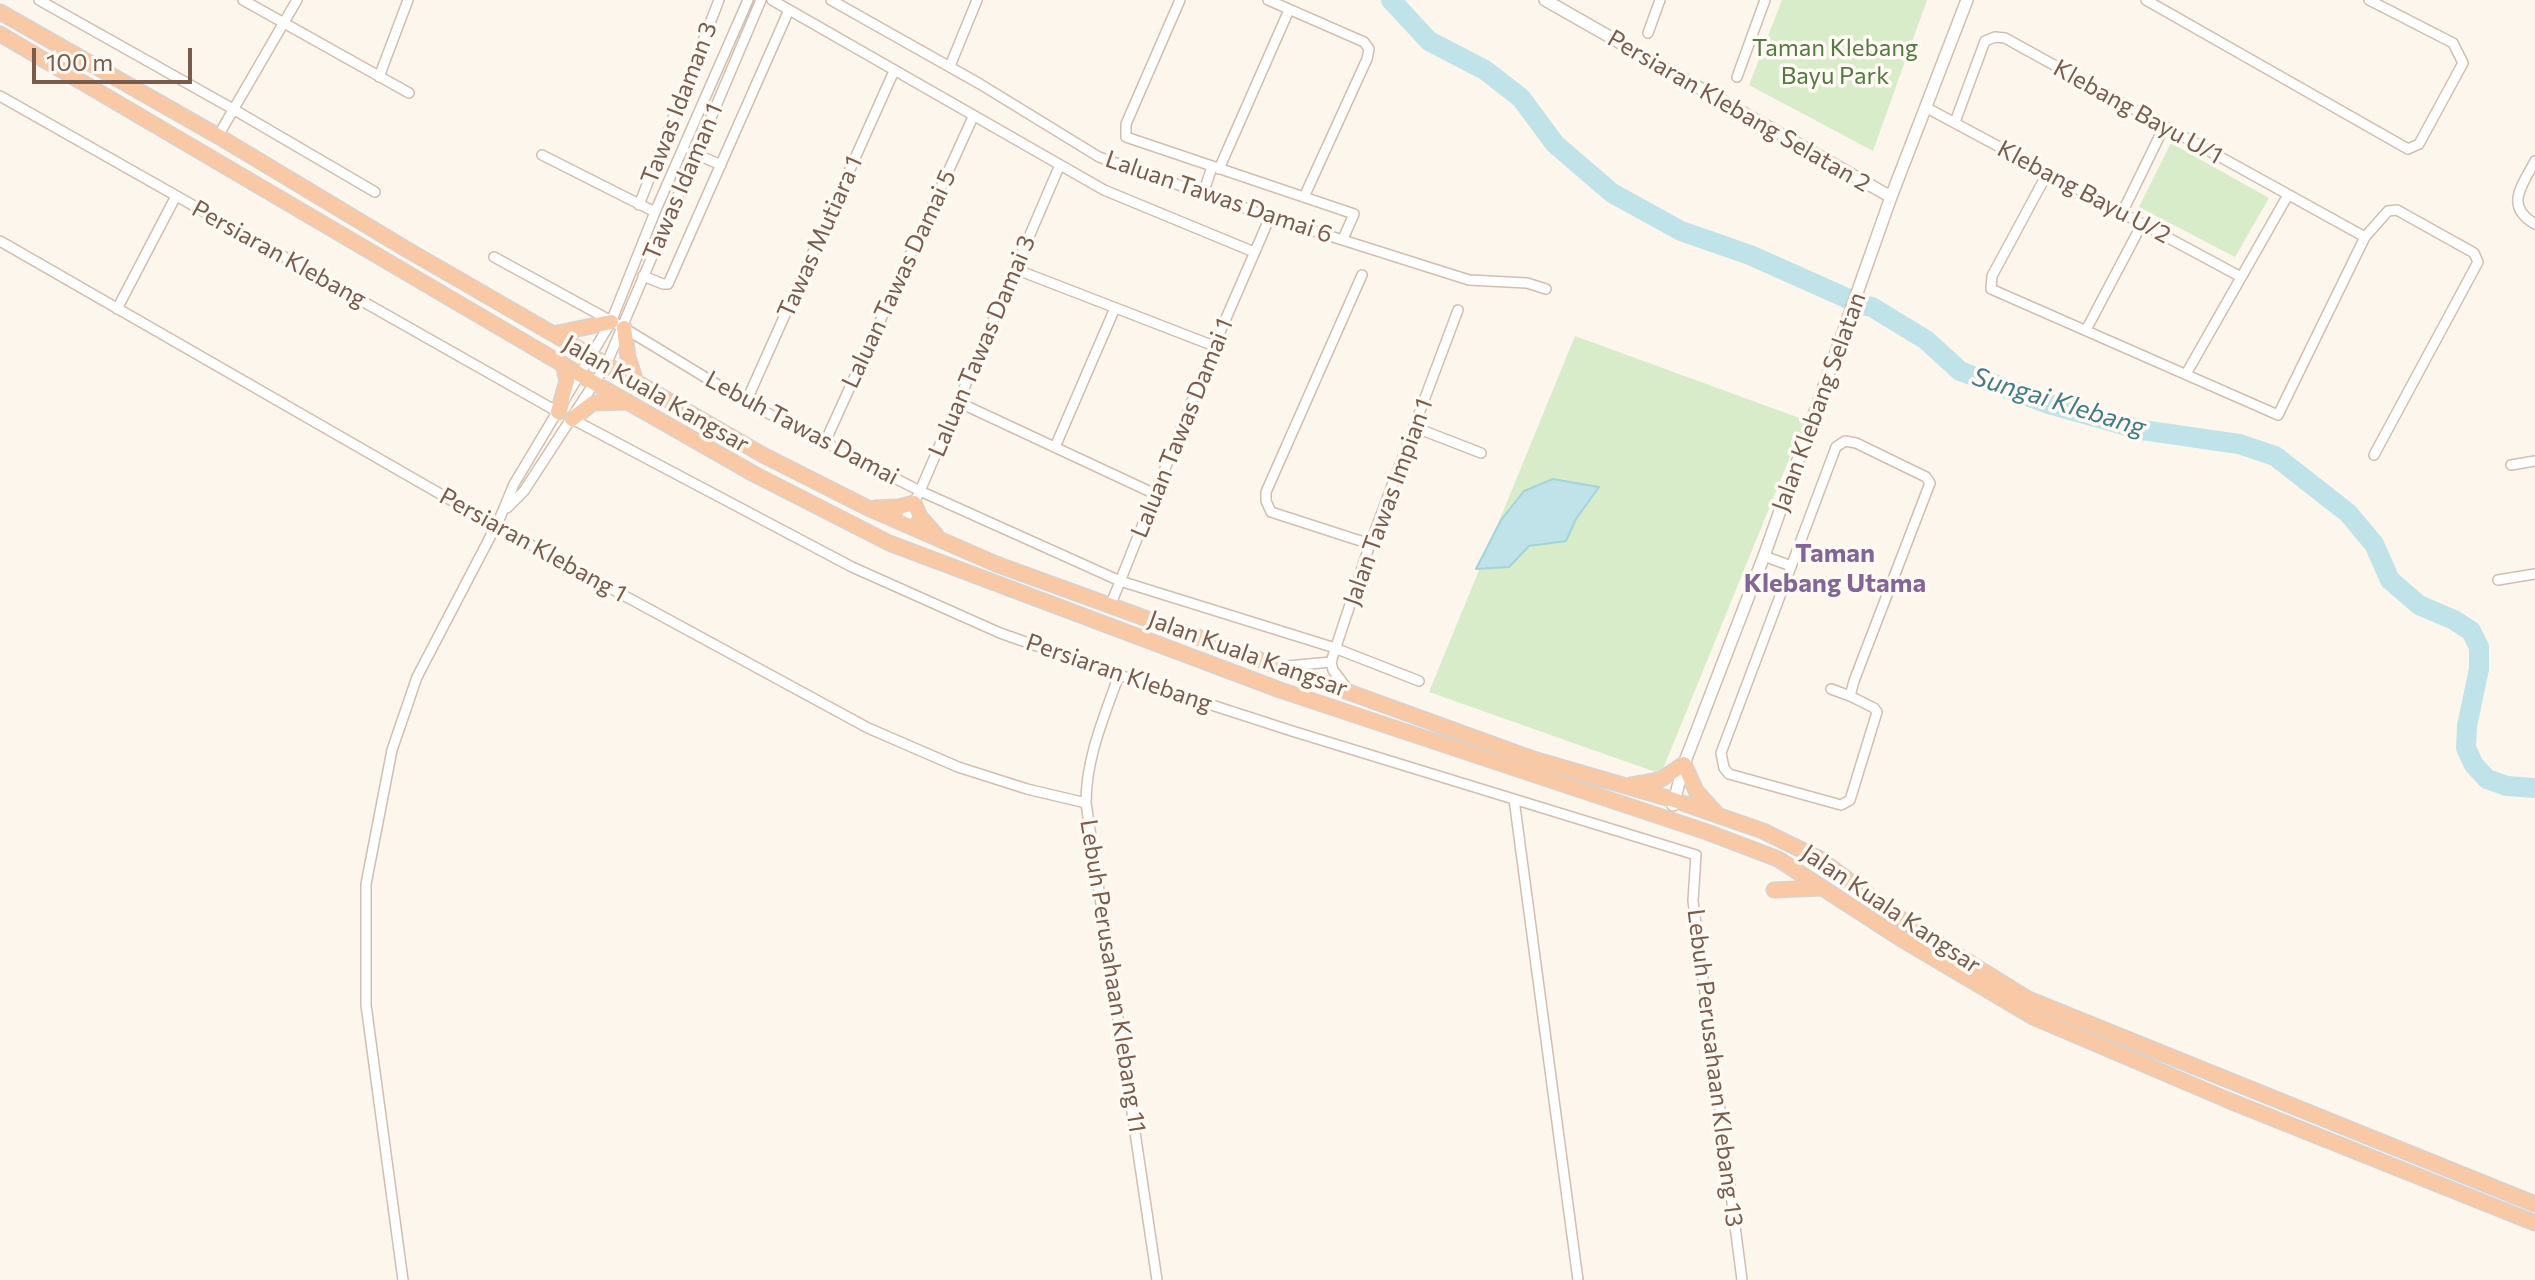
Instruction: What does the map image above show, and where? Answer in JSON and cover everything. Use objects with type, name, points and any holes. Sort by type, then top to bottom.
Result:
[{"type":"highway","name":"Jalan Kuala Kangsar","points":[[0,12],[218,136],[591,357],[763,455],[868,508],[996,564],[1533,759],[1763,831],[1820,859],[1912,927],[2028,999],[2535,1204]]},
{"type":"highway","name":"Jalan Kuala Kangsar","points":[[0,34],[596,384],[754,474],[859,528],[934,562],[1280,690],[1718,836],[1778,859],[2033,1017],[2259,1113],[2535,1223]]},
{"type":"highway","points":[[553,334],[618,325],[636,382]]},
{"type":"highway","points":[[558,412],[567,381],[563,364]]},
{"type":"highway","points":[[572,419],[593,403],[629,402]]},
{"type":"highway","points":[[868,508],[899,507],[917,497],[920,517],[942,541]]},
{"type":"highway","points":[[859,528],[889,531],[903,524],[909,540],[930,553],[934,562]]},
{"type":"highway","points":[[1625,786],[1660,780],[1684,764],[1696,791],[1718,815]]},
{"type":"highway","points":[[1553,781],[1565,780],[1634,801],[1673,802],[1681,813],[1718,836]]},
{"type":"highway","points":[[1774,890],[1822,888]]},
{"type":"street","points":[[39,0],[375,192]]},
{"type":"street","points":[[243,0],[409,93]]},
{"type":"street","points":[[218,136],[297,0]]},
{"type":"street","points":[[379,77],[408,0]]},
{"type":"street","name":"Tawas Idaman 3","points":[[639,205],[719,0]]},
{"type":"street","name":"Tawas Idaman 1","points":[[502,514],[524,491],[606,365],[655,212],[748,0]]},
{"type":"street","name":"Tawas Idaman 1","points":[[502,514],[514,484],[591,357],[618,325],[643,276],[761,0]]},
{"type":"street","name":"Laluan Tawas Damai 6","points":[[772,0],[1112,195],[1254,252]]},
{"type":"street","name":"Laluan Tawas Damai 6","points":[[831,0],[950,66],[1099,157],[1270,217],[1469,280],[1527,283],[1546,289]]},
{"type":"street","points":[[950,66],[977,0]]},
{"type":"street","points":[[1180,0],[1126,124],[1125,133],[1129,139],[1354,214],[1343,239]]},
{"type":"street","points":[[1268,0],[1364,42],[1369,49],[1304,197]]},
{"type":"street","name":"Persiaran Klebang Selatan 2","points":[[1545,0],[1891,197]]},
{"type":"street","points":[[1648,33],[1660,0]]},
{"type":"street","points":[[1737,77],[1765,0]]},
{"type":"street","name":"Jalan Klebang Selatan","points":[[1673,802],[1684,764],[1764,556],[1891,197],[1967,0]]},
{"type":"street","points":[[2146,0],[2408,149],[2414,148],[2463,63],[2453,43],[2369,0]]},
{"type":"street","points":[[643,276],[668,284],[789,10]]},
{"type":"street","points":[[1203,194],[1289,10]]},
{"type":"street","name":"Klebang Bayu U/1","points":[[1955,122],[1985,41],[1995,37],[2005,38],[2365,237]]},
{"type":"street","name":"Tawas Mutiara 1","points":[[746,402],[894,71]]},
{"type":"street","name":"Persiaran Klebang","points":[[0,96],[558,412]]},
{"type":"street","name":"Klebang Bayu U/2","points":[[1927,108],[2241,277]]},
{"type":"street","name":"Laluan Tawas Damai 5","points":[[825,442],[973,117]]},
{"type":"street","points":[[2122,213],[2164,127]]},
{"type":"street","points":[[683,148],[721,165]]},
{"type":"street","points":[[542,155],[655,212]]},
{"type":"street","points":[[2535,161],[2517,200],[2518,210],[2535,224]]},
{"type":"street","name":"Laluan Tawas Damai 3","points":[[903,524],[1059,167]]},
{"type":"street","points":[[2047,174],[1990,285],[1991,289],[2278,415],[2365,237],[2388,211],[2397,210],[2474,253],[2478,262],[2374,455]]},
{"type":"street","points":[[2186,374],[2288,195]]},
{"type":"street","points":[[117,309],[176,196]]},
{"type":"street","name":"Laluan Tawas Damai 1","points":[[1111,604],[1214,346],[1270,217]]},
{"type":"street","points":[[2086,330],[2142,224]]},
{"type":"street","name":"Persiaran Klebang 1","points":[[0,241],[496,526],[868,728],[958,767],[1027,789],[1086,803]]},
{"type":"street","name":"Lebuh Tawas Damai","points":[[494,257],[618,325],[746,402],[825,442],[917,497],[1120,581],[1336,648],[1419,681]]},
{"type":"street","points":[[1015,269],[1214,346]]},
{"type":"street","points":[[1362,275],[1266,492],[1266,501],[1271,512],[1370,544]]},
{"type":"street","points":[[1055,447],[1115,308]]},
{"type":"street","name":"Jalan Tawas Impian 1","points":[[1331,662],[1370,544],[1458,310]]},
{"type":"street","points":[[958,402],[1155,494]]},
{"type":"street","name":"Persiaran Klebang","points":[[572,419],[852,567],[1000,633],[1119,675],[1696,855]]},
{"type":"street","points":[[1414,427],[1481,453]]},
{"type":"street","points":[[1831,689],[1877,712],[1848,803],[1841,805],[1743,778],[1729,774],[1724,768],[1721,753],[1836,447],[1841,442],[1856,443],[1929,480],[1850,696]]},
{"type":"street","points":[[2511,465],[2535,461]]},
{"type":"street","points":[[403,1280],[366,1005],[366,884],[392,750],[407,701],[502,514]]},
{"type":"street","points":[[1764,556],[1791,566]]},
{"type":"street","points":[[2498,580],[2535,574]]},
{"type":"street","points":[[1281,666],[1331,662],[1333,670],[1349,691]]},
{"type":"street","name":"Lebuh Perusahaan Klebang 11","points":[[1119,675],[1090,759],[1086,803],[1157,1280]]},
{"type":"street","points":[[1514,799],[1578,1280]]},
{"type":"street","name":"Lebuh Perusahaan Klebang 13","points":[[1696,855],[1693,901],[1742,1280]]},
{"type":"green space","name":"Taman Klebang Bayu Park","points":[[1782,0],[1927,0],[1873,151],[1749,85]]},
{"type":"green space","points":[[2171,143],[2269,198],[2235,257],[2139,207]]},
{"type":"green space","points":[[1575,336],[1805,420],[1661,774],[1429,692]]},
{"type":"water","points":[[1553,479],[1599,487],[1576,519],[1566,541],[1529,546],[1509,567],[1476,569],[1501,520],[1524,491]]},
{"type":"waterway","name":"Sungai Klebang","points":[[1391,0],[1429,41],[1485,70],[1521,98],[1555,144],[1612,193],[1681,231],[1750,255],[1872,307],[1926,340],[1960,371],[2049,404],[2142,430],[2239,444],[2275,456],[2348,513],[2374,544],[2390,580],[2419,605],[2471,631],[2479,647],[2479,669],[2467,726],[2466,748],[2474,765],[2487,779],[2507,786],[2535,788]]},
{"type":"district","name":"Taman Klebang Utama","points":[[1835,568]]}]
